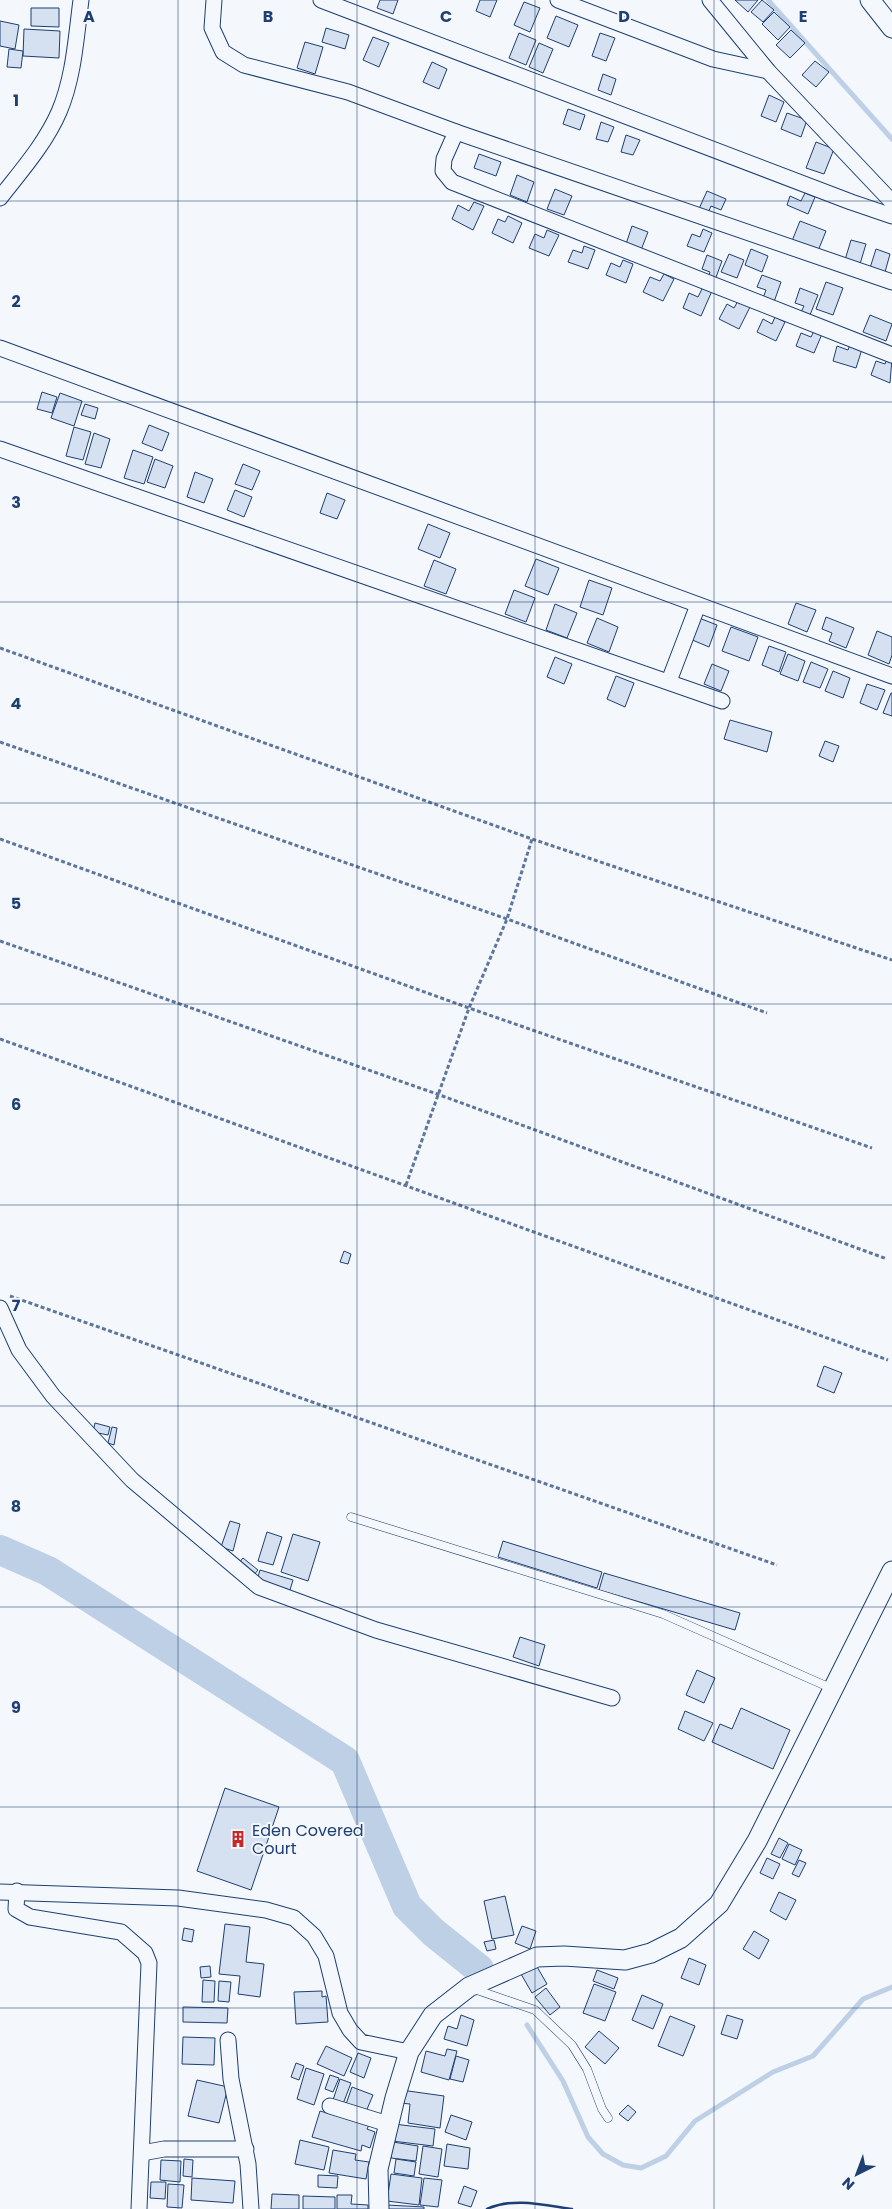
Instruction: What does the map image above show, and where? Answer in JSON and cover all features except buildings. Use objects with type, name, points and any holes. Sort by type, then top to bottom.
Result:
[{"type":"street","points":[[0,198],[38,149],[59,112],[72,72],[81,0]]},
{"type":"street","points":[[214,0],[212,28],[219,44],[223,52],[244,65],[348,92],[456,132],[892,282]]},
{"type":"street","points":[[321,0],[892,216]]},
{"type":"street","points":[[558,0],[713,59],[768,71]]},
{"type":"street","points":[[710,0],[768,71],[892,202]]},
{"type":"street","points":[[870,0],[892,28]]},
{"type":"street","points":[[456,132],[444,159],[443,171],[452,182],[892,356]]},
{"type":"street","points":[[0,348],[892,676]]},
{"type":"street","points":[[0,448],[722,701]]},
{"type":"street","points":[[669,681],[698,605]]},
{"type":"street","points":[[5,1302],[19,1350],[53,1396],[132,1480],[259,1587],[376,1630],[612,1698]]},
{"type":"street","points":[[379,2209],[378,2169],[408,2052],[433,2015],[469,1987],[537,1957],[564,1956],[625,1960],[651,1953],[681,1938],[719,1904],[757,1841],[892,1571]]},
{"type":"street","points":[[0,1892],[17,1891],[178,1898],[266,1910],[294,1918],[314,1936],[326,1956],[340,2013],[350,2030],[361,2042],[408,2052]]},
{"type":"street","points":[[17,1891],[16,1908],[30,1917],[120,1932],[144,1953],[149,1963],[140,2209]]},
{"type":"street","points":[[228,2040],[231,2079],[246,2149],[251,2209]]},
{"type":"street","points":[[330,2106],[388,2124]]},
{"type":"street","points":[[142,2153],[164,2149],[246,2149]]},
{"type":"lane","points":[[351,1517],[663,1614],[833,1689]]},
{"type":"lane","points":[[469,1987],[535,2010],[572,2044],[587,2069],[602,2108],[608,2118]]},
{"type":"path","points":[[0,648],[532,839],[892,960]]},
{"type":"path","points":[[0,742],[507,919],[768,1013]]},
{"type":"path","points":[[0,839],[469,1008],[872,1148]]},
{"type":"path","points":[[406,1185],[469,1008],[507,919],[532,839]]},
{"type":"path","points":[[0,941],[437,1094],[887,1259]]},
{"type":"path","points":[[0,1039],[888,1360]]},
{"type":"path","points":[[5,1302],[776,1565]]},
{"type":"waterway","points":[[768,0],[892,139]]},
{"type":"waterway","points":[[0,1550],[48,1571],[345,1761],[407,1906],[433,1932],[479,1969]]},
{"type":"waterway","points":[[527,2025],[563,2081],[588,2137],[603,2154],[623,2165],[641,2168],[666,2156],[695,2121],[773,2072],[813,2056],[863,1999],[892,1987]]},
{"type":"wall","points":[[487,2209],[507,2203],[540,2204],[572,2209]]},
{"type":"place","name":"Eden Covered Court","points":[[238,1839]]}]
